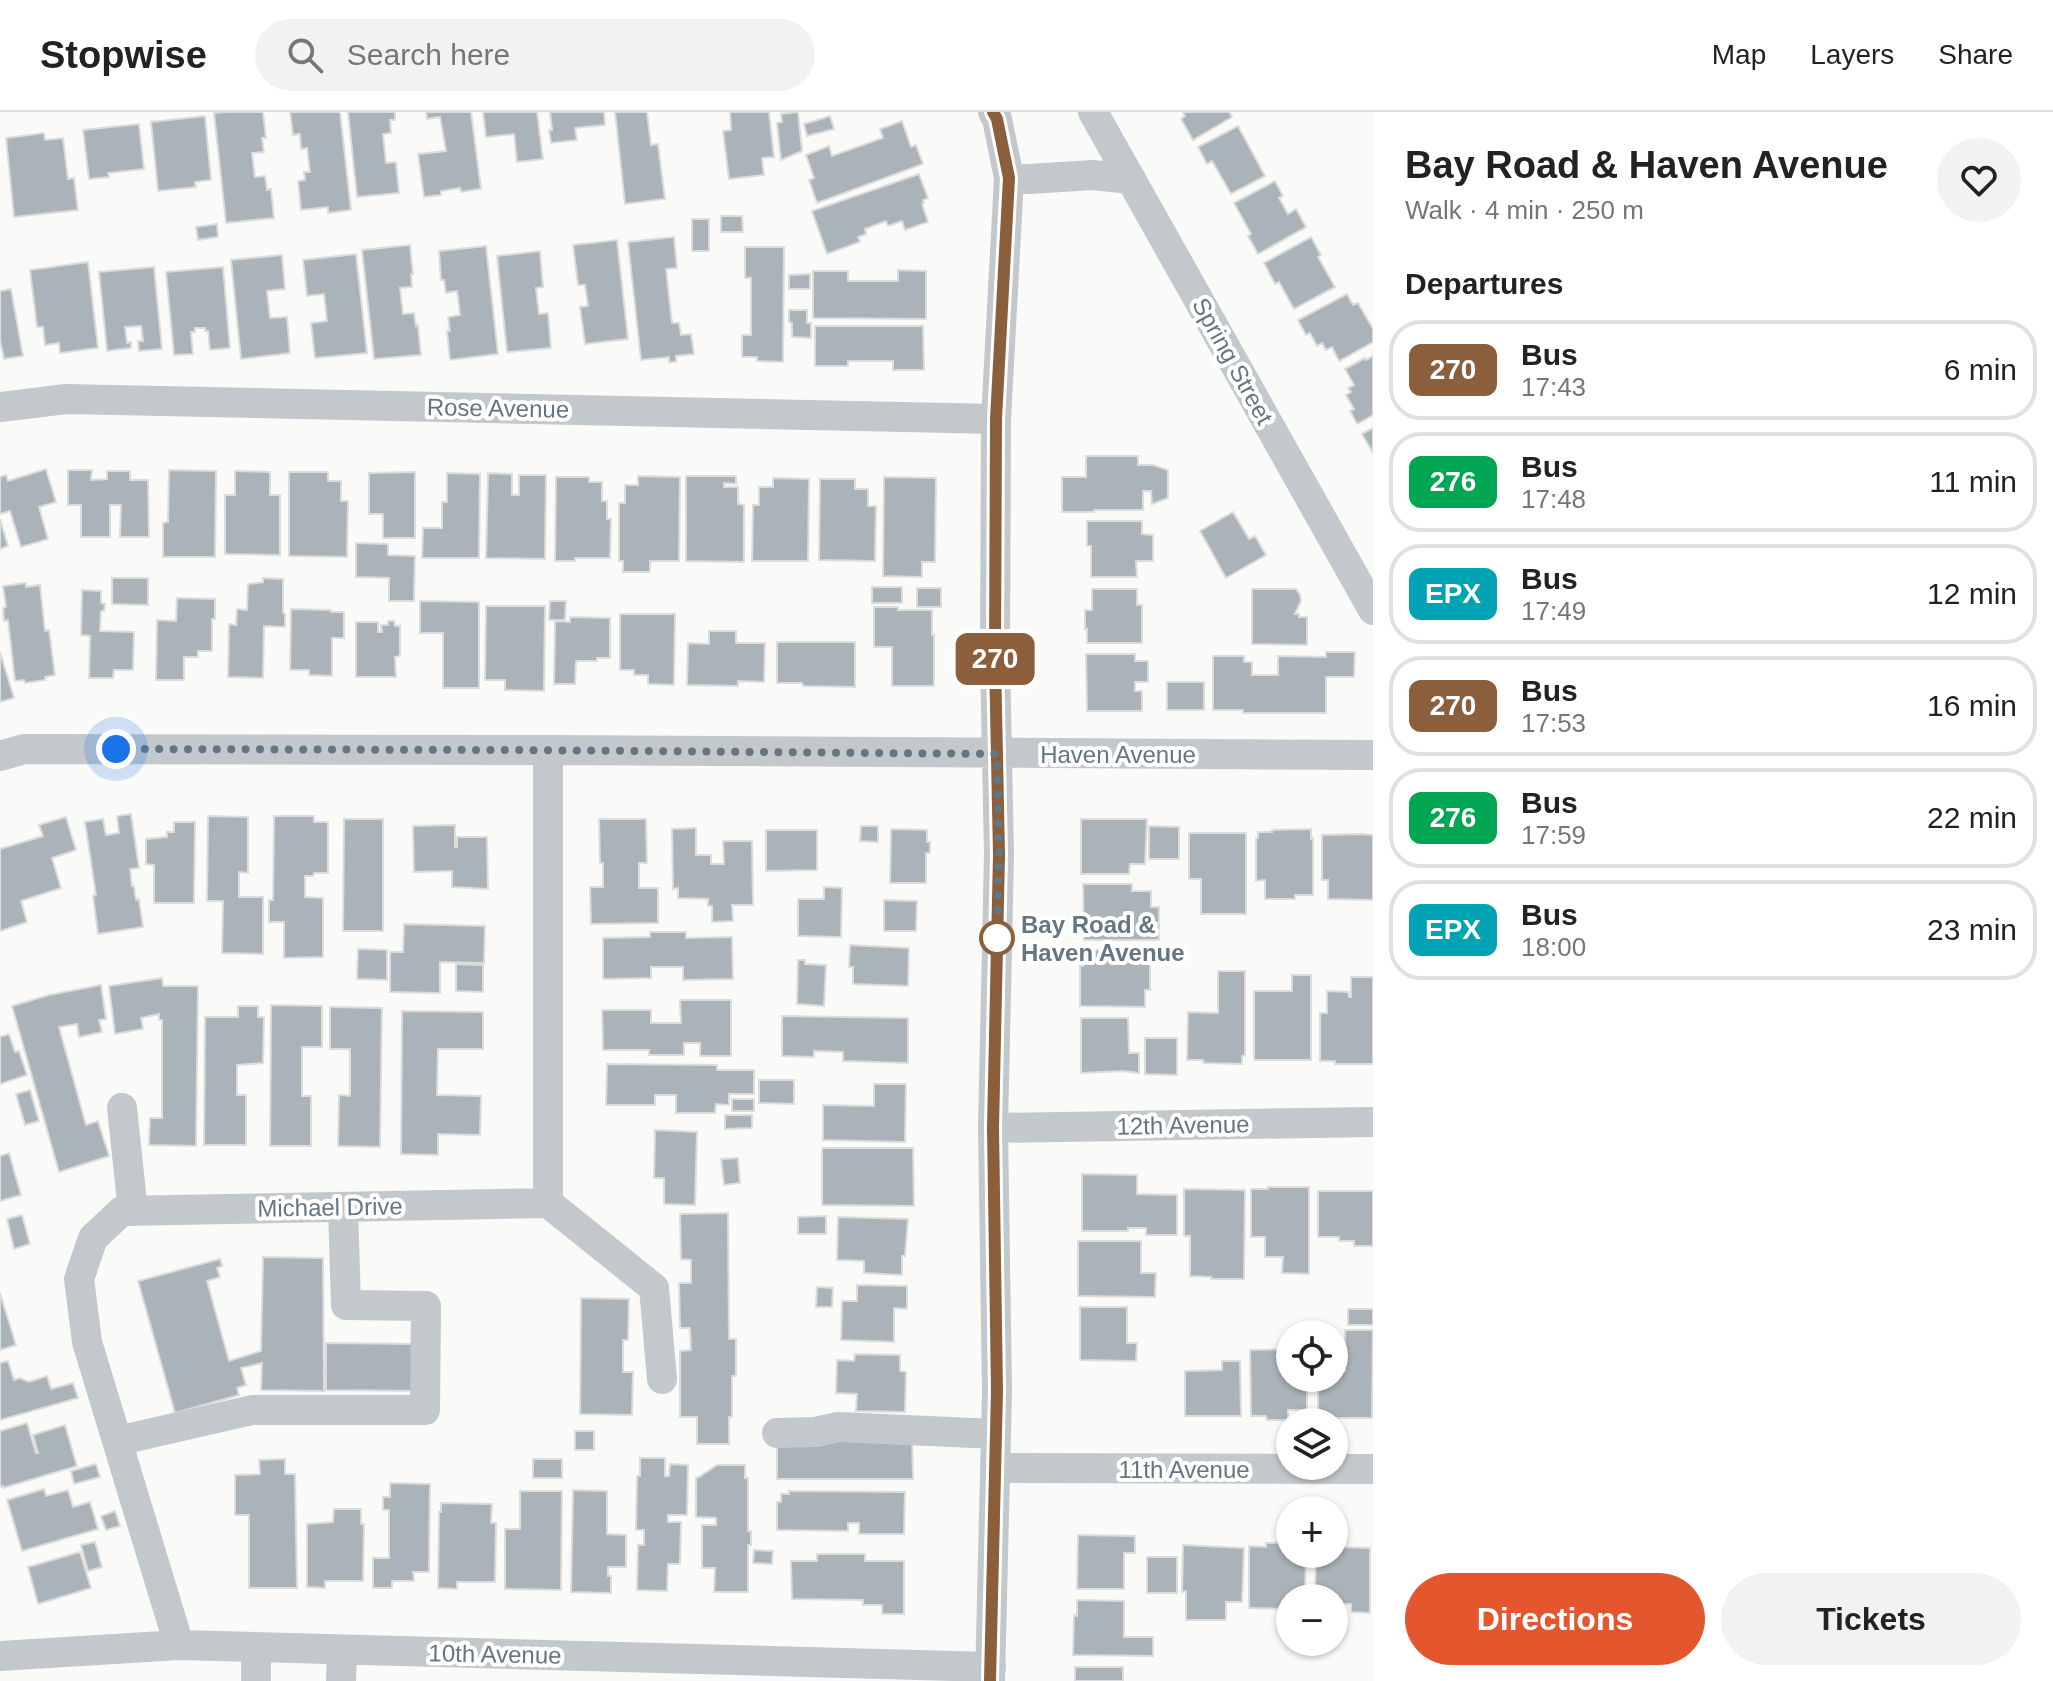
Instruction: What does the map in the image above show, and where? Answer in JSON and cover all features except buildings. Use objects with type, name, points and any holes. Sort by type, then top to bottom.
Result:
[{"type":"street","points":[[990,1674],[996,1468],[993,1128],[999,855],[995,659],[996,419],[1009,178],[993,112]]},
{"type":"street","name":"Spring Street","points":[[1093,112],[1373,610]]},
{"type":"street","points":[[1009,178],[1093,175],[1131,179]]},
{"type":"street","name":"Rose Avenue","points":[[0,407],[66,399],[996,419]]},
{"type":"street","name":"Haven Avenue","points":[[0,756],[24,749],[1373,755]]},
{"type":"street","points":[[548,750],[548,1203],[654,1288],[662,1379]]},
{"type":"street","points":[[122,1108],[133,1211],[122,1211],[93,1238],[79,1279],[87,1342],[179,1645]]},
{"type":"street","name":"12th Avenue","points":[[993,1128],[1373,1122]]},
{"type":"street","name":"Michael Drive","points":[[133,1211],[548,1203]]},
{"type":"street","points":[[117,1441],[252,1410],[425,1410],[426,1306],[346,1305],[343,1207]]},
{"type":"street","points":[[777,1433],[816,1432],[838,1427],[996,1434]]},
{"type":"street","name":"11th Avenue","points":[[996,1468],[1373,1469]]},
{"type":"street","name":"10th Avenue","points":[[0,1656],[179,1645],[990,1674]]},
{"type":"street","points":[[256,1647],[256,1681]]},
{"type":"street","points":[[341,1681],[342,1650]]},
{"type":"bus line","name":"270","points":[[990,1681],[997,1391],[993,1128],[999,855],[995,659],[996,419],[1009,178],[993,112]]},
{"type":"place","name":"Bay Road & Haven Avenue","points":[[997,938]]},
{"type":"route","points":[[116,749],[997,754],[997,938]]}]
